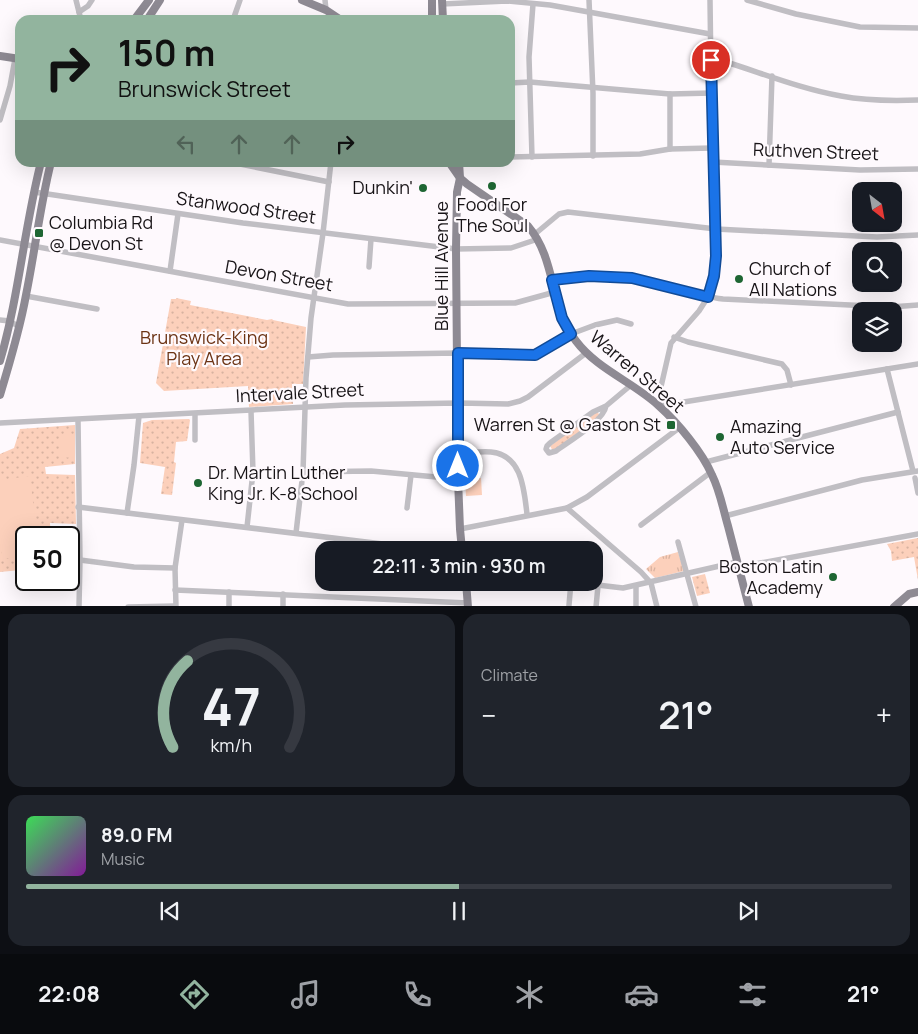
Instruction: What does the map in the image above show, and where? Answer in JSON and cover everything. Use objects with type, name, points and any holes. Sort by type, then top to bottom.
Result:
[{"type":"main road","points":[[138,15],[149,0]]},
{"type":"main road","points":[[150,15],[160,0]]},
{"type":"main road","points":[[302,0],[334,15]]},
{"type":"main road","points":[[432,0],[432,15]]},
{"type":"main road","points":[[442,2],[443,15]]},
{"type":"main road","points":[[0,56],[15,58]]},
{"type":"main road","points":[[0,361],[10,320],[40,167]]},
{"type":"main road","points":[[0,395],[26,296],[43,194],[50,167]]},
{"type":"main road","name":"Blue Hill Avenue","points":[[454,167],[457,192],[458,479],[461,541]]},
{"type":"main road","name":"Warren Street","points":[[456,167],[460,178],[528,226],[536,237],[547,260],[562,318],[571,334],[586,353],[659,406],[706,462],[718,491],[749,606]]},
{"type":"main road","name":"Blue Hill Avenue","points":[[457,192],[460,178]]},
{"type":"main road","points":[[467,591],[468,605]]},
{"type":"main road","points":[[894,606],[909,594],[918,592]]},
{"type":"street","points":[[76,0],[80,15]]},
{"type":"street","points":[[79,12],[88,6],[92,0]]},
{"type":"street","points":[[235,15],[240,0]]},
{"type":"street","points":[[325,0],[326,10]]},
{"type":"street","points":[[589,0],[593,88],[593,156]]},
{"type":"street","points":[[710,0],[712,148],[716,229],[714,276],[708,297],[699,311],[674,337],[668,353],[659,406],[918,364]]},
{"type":"street","points":[[747,0],[796,14],[860,27],[918,28]]},
{"type":"street","points":[[442,2],[507,1],[533,4],[710,34]]},
{"type":"street","points":[[532,157],[529,57],[533,4]]},
{"type":"street","points":[[711,60],[723,61],[818,91],[842,96],[879,101],[918,100]]},
{"type":"street","points":[[0,120],[15,69]]},
{"type":"street","points":[[769,165],[772,76]]},
{"type":"street","points":[[515,83],[530,82],[670,94],[712,93]]},
{"type":"street","points":[[670,94],[670,149]]},
{"type":"street","points":[[515,157],[640,154],[670,149],[712,148]]},
{"type":"street","name":"Ruthven Street","points":[[713,162],[860,170],[918,169]]},
{"type":"street","points":[[255,167],[329,182]]},
{"type":"street","points":[[296,533],[303,472],[308,358],[330,167]]},
{"type":"street","name":"Stanwood Street","points":[[34,192],[178,214],[456,249],[512,248],[536,237]]},
{"type":"street","points":[[536,237],[559,214],[568,212],[716,229],[877,236],[918,235]]},
{"type":"street","points":[[170,271],[178,214]]},
{"type":"street","points":[[369,268],[371,239]]},
{"type":"street","name":"Devon Street","points":[[0,240],[348,304],[515,303],[555,292]]},
{"type":"street","points":[[552,280],[589,276],[632,278],[708,297],[746,301],[891,307],[918,305]]},
{"type":"street","points":[[26,296],[97,309]]},
{"type":"street","points":[[0,320],[10,320],[19,327]]},
{"type":"street","points":[[308,358],[341,355],[458,353],[535,355],[571,334],[610,320],[631,324]]},
{"type":"street","points":[[674,337],[782,364],[788,370],[791,385]]},
{"type":"street","name":"Intervale Street","points":[[0,423],[393,403],[508,404],[520,401],[586,353]]},
{"type":"street","points":[[887,369],[915,473],[918,493]]},
{"type":"street","points":[[606,406],[604,413],[597,420],[556,451],[549,453],[547,446],[550,443],[593,412],[606,406],[631,385]]},
{"type":"street","points":[[247,528],[253,472],[251,411]]},
{"type":"street","points":[[706,462],[898,412]]},
{"type":"street","points":[[195,414],[195,440]]},
{"type":"street","points":[[127,513],[139,416]]},
{"type":"street","points":[[78,420],[79,526]]},
{"type":"street","points":[[460,529],[528,514],[567,508],[587,497],[679,428]]},
{"type":"street","points":[[459,453],[490,452],[508,458],[519,473],[528,514]]},
{"type":"street","points":[[303,472],[371,471],[458,479]]},
{"type":"street","points":[[641,525],[711,472]]},
{"type":"street","points":[[725,516],[862,480],[915,473]]},
{"type":"street","points":[[407,508],[410,475]]},
{"type":"street","points":[[78,507],[360,541]]},
{"type":"street","points":[[567,508],[641,572],[651,583],[657,606]]},
{"type":"street","points":[[128,606],[176,606],[175,568],[182,520]]},
{"type":"street","points":[[603,587],[616,588],[636,586],[686,574],[918,534]]},
{"type":"street","points":[[678,542],[696,606]]},
{"type":"street","points":[[80,560],[134,567],[175,568]]},
{"type":"street","points":[[636,586],[636,606]]},
{"type":"street","points":[[175,590],[283,594],[468,605]]},
{"type":"street","points":[[79,591],[79,606]]},
{"type":"street","points":[[569,605],[570,591]]},
{"type":"street","points":[[596,606],[598,591]]},
{"type":"street","points":[[229,592],[229,606]]},
{"type":"street","points":[[283,594],[283,606]]},
{"type":"green space","name":"Brunswick-King Play Area","points":[[171,299],[191,301],[190,305],[267,320],[272,319],[306,327],[303,384],[292,384],[293,404],[249,407],[248,386],[164,391],[156,383]]},
{"type":"green space","points":[[597,412],[601,416],[553,451],[550,446]]},
{"type":"green space","points":[[189,419],[187,441],[176,442],[174,462],[176,463],[172,495],[161,494],[165,467],[140,463],[143,423],[152,420]]},
{"type":"green space","points":[[75,425],[75,464],[45,467],[46,474],[75,475],[76,524],[50,523],[50,526],[15,526],[15,571],[0,572],[0,454],[14,448],[20,429]]},
{"type":"green space","points":[[60,434],[75,434],[75,458],[60,457]]},
{"type":"green space","points":[[30,476],[36,526],[15,526],[15,557],[2,559],[0,539],[0,480]]},
{"type":"green space","points":[[481,478],[482,495],[466,496],[465,479]]},
{"type":"green space","points":[[918,538],[918,580],[914,557],[892,561],[891,551],[887,544]]},
{"type":"green space","points":[[678,552],[684,571],[655,578],[646,569],[660,557]]},
{"type":"green space","points":[[705,574],[710,593],[697,596],[692,577]]},
{"type":"place","name":"Food For The Soul","points":[[492,186]]},
{"type":"place","name":"Dunkin'","points":[[423,188]]},
{"type":"place","name":"Columbia Rd @ Devon St","points":[[39,233]]},
{"type":"place","name":"Church of All Nations","points":[[739,279]]},
{"type":"place","name":"Warren St @ Gaston St","points":[[671,425]]},
{"type":"place","name":"Amazing Auto Service","points":[[720,437]]},
{"type":"place","name":"Dr. Martin Luther King Jr. K-8 School","points":[[198,483]]},
{"type":"place","name":"Boston Latin Academy","points":[[833,577]]},
{"type":"route","points":[[458,466],[458,353],[535,355],[571,334],[562,318],[552,280],[589,276],[632,278],[708,297],[714,276],[716,256],[711,60]]}]
